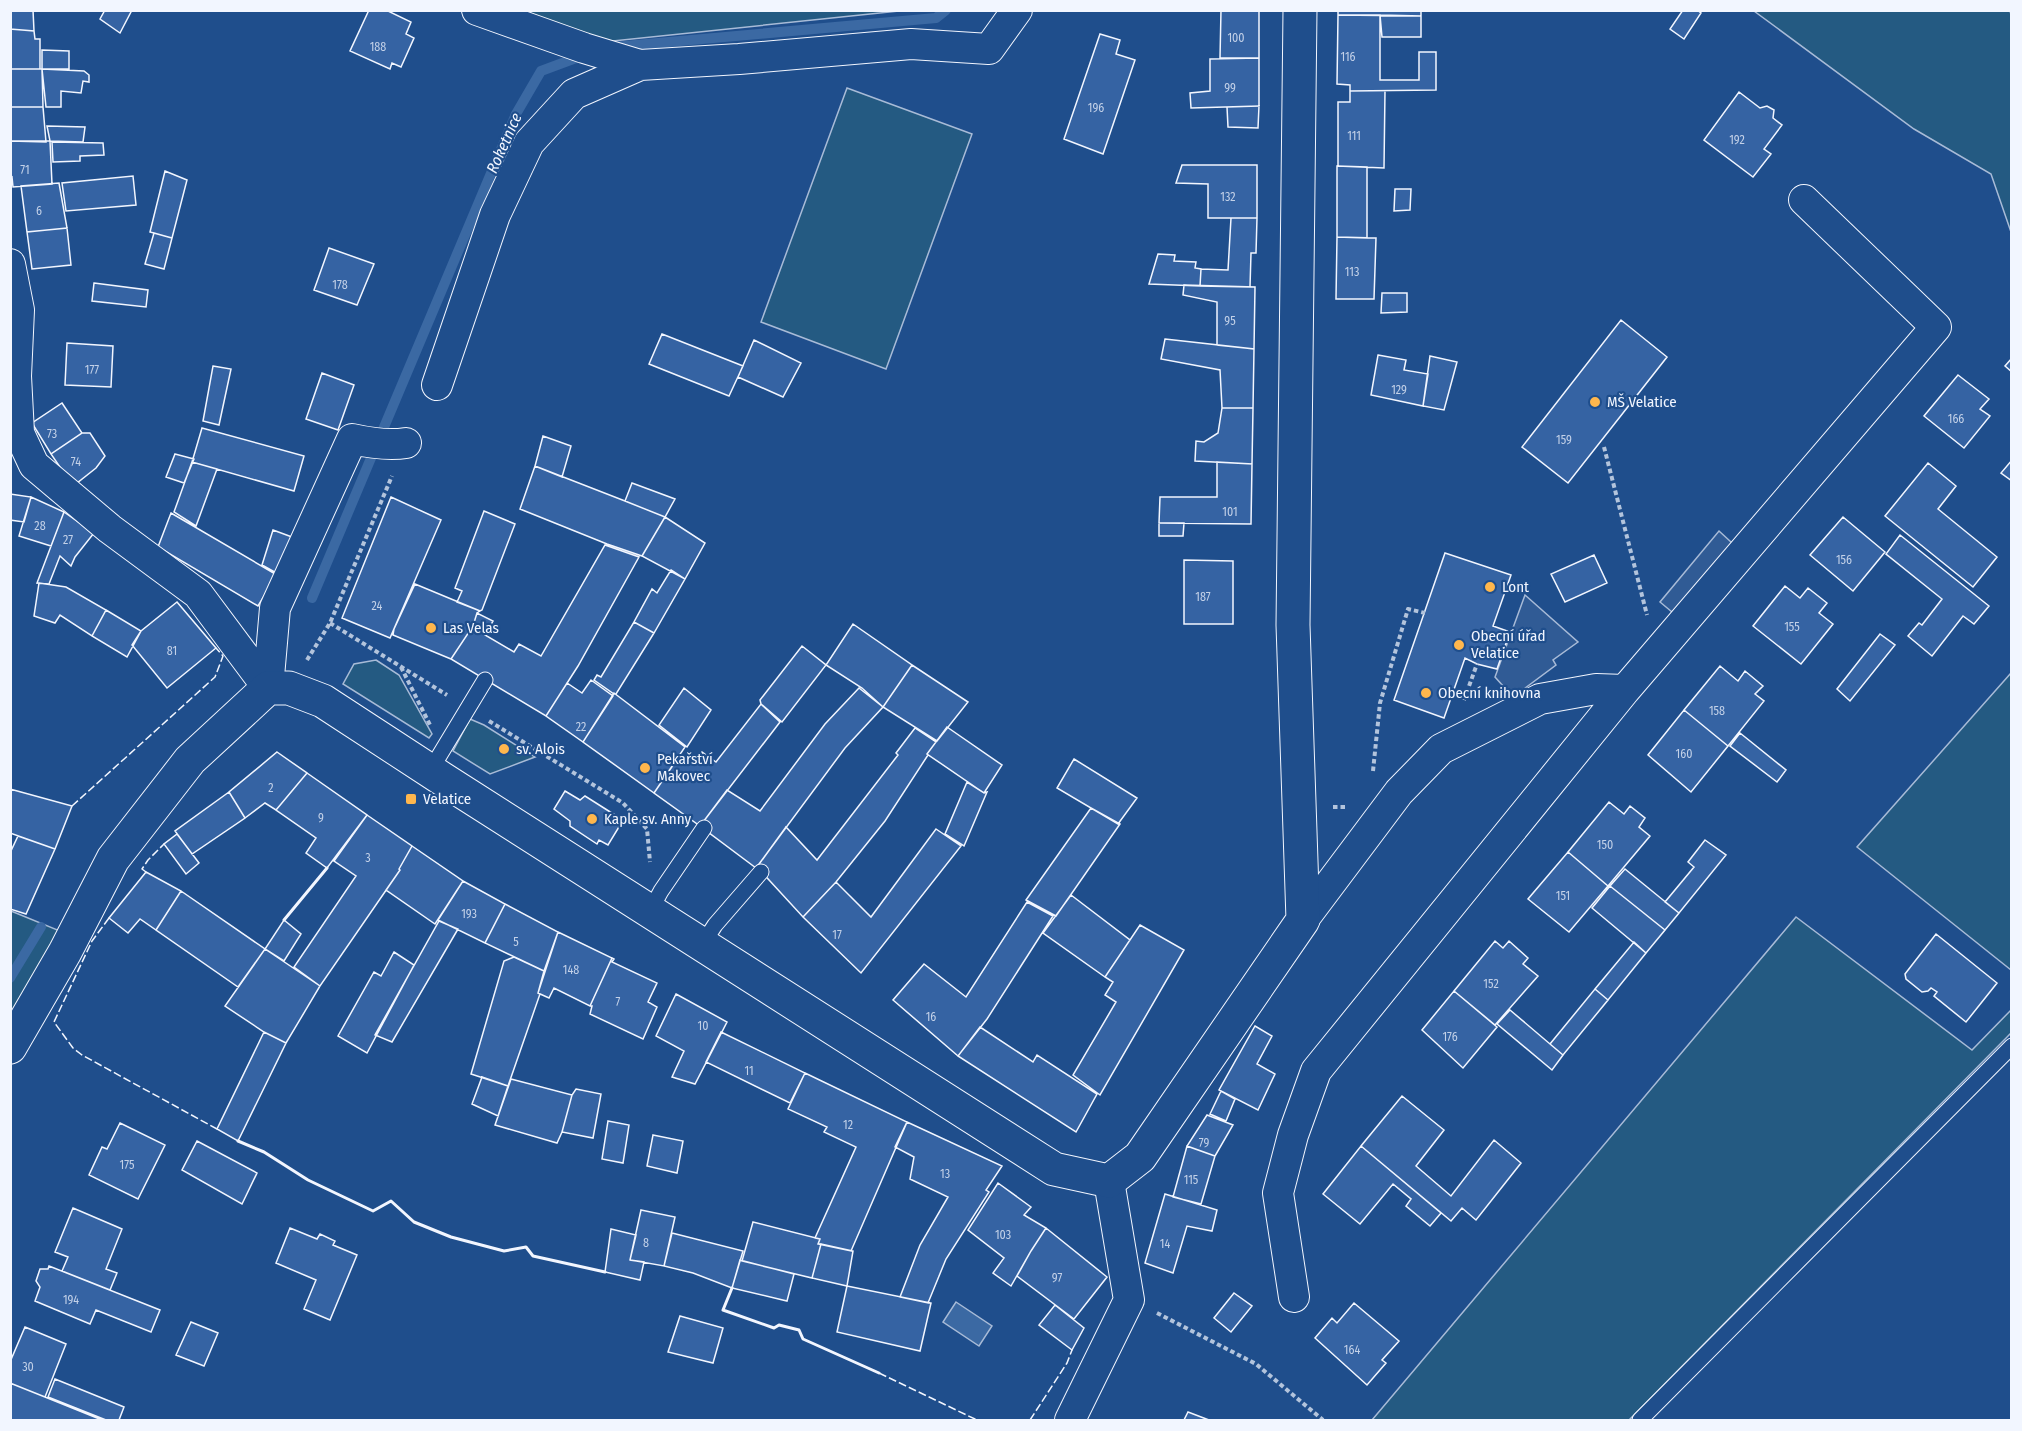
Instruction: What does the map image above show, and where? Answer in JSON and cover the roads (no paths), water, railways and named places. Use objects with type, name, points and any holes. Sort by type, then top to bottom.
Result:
[{"type":"street","points":[[477,10],[593,51],[640,64],[739,59],[911,44],[989,49],[1017,10]]},
{"type":"street","points":[[1300,10],[1293,625],[1303,920]]},
{"type":"street","points":[[437,385],[495,215],[528,143],[574,94],[640,64]]},
{"type":"street","points":[[1294,1297],[1278,1193],[1293,1135],[1316,1071],[1625,690],[1936,327],[1804,200]]},
{"type":"street","points":[[10,264],[19,310],[15,376],[19,433],[34,465],[110,529],[198,594],[278,688],[323,701],[437,760],[642,906],[1054,1169],[1109,1181]]},
{"type":"street","points":[[278,688],[274,608],[352,439],[392,443]]},
{"type":"street","points":[[10,1047],[65,952],[113,859],[190,760],[278,688]]},
{"type":"street","points":[[1109,1181],[1140,1157],[1303,920],[1399,792],[1441,749],[1535,691],[1596,688],[1625,690]]},
{"type":"street","points":[[1070,1420],[1129,1300],[1109,1181]]},
{"type":"lane","points":[[437,760],[485,680]]},
{"type":"lane","points":[[642,906],[661,891],[704,828]]},
{"type":"lane","points":[[702,945],[715,925],[762,872]]},
{"type":"lane","points":[[1640,1420],[2012,1046]]},
{"type":"waterway","name":"Roketnice","points":[[613,47],[936,18],[946,10]]},
{"type":"waterway","name":"Roketnice","points":[[312,598],[516,114],[541,71],[584,55]]},
{"type":"waterway","name":"Roketnice","points":[[10,978],[41,927]]},
{"type":"place","name":"MŠ Velatice","points":[[1595,402]]},
{"type":"place","name":"Lont","points":[[1490,587]]},
{"type":"place","name":"Las Velas","points":[[431,628]]},
{"type":"place","name":"Obecní úřad Velatice","points":[[1459,645]]},
{"type":"place","name":"Obecní knihovna","points":[[1426,693]]},
{"type":"place","name":"sv. Alois","points":[[504,749]]},
{"type":"place","name":"Pekařství Makovec","points":[[645,768]]},
{"type":"place","name":"Velatice","points":[[411,799]]},
{"type":"place","name":"Kaple sv. Anny","points":[[592,819]]}]
